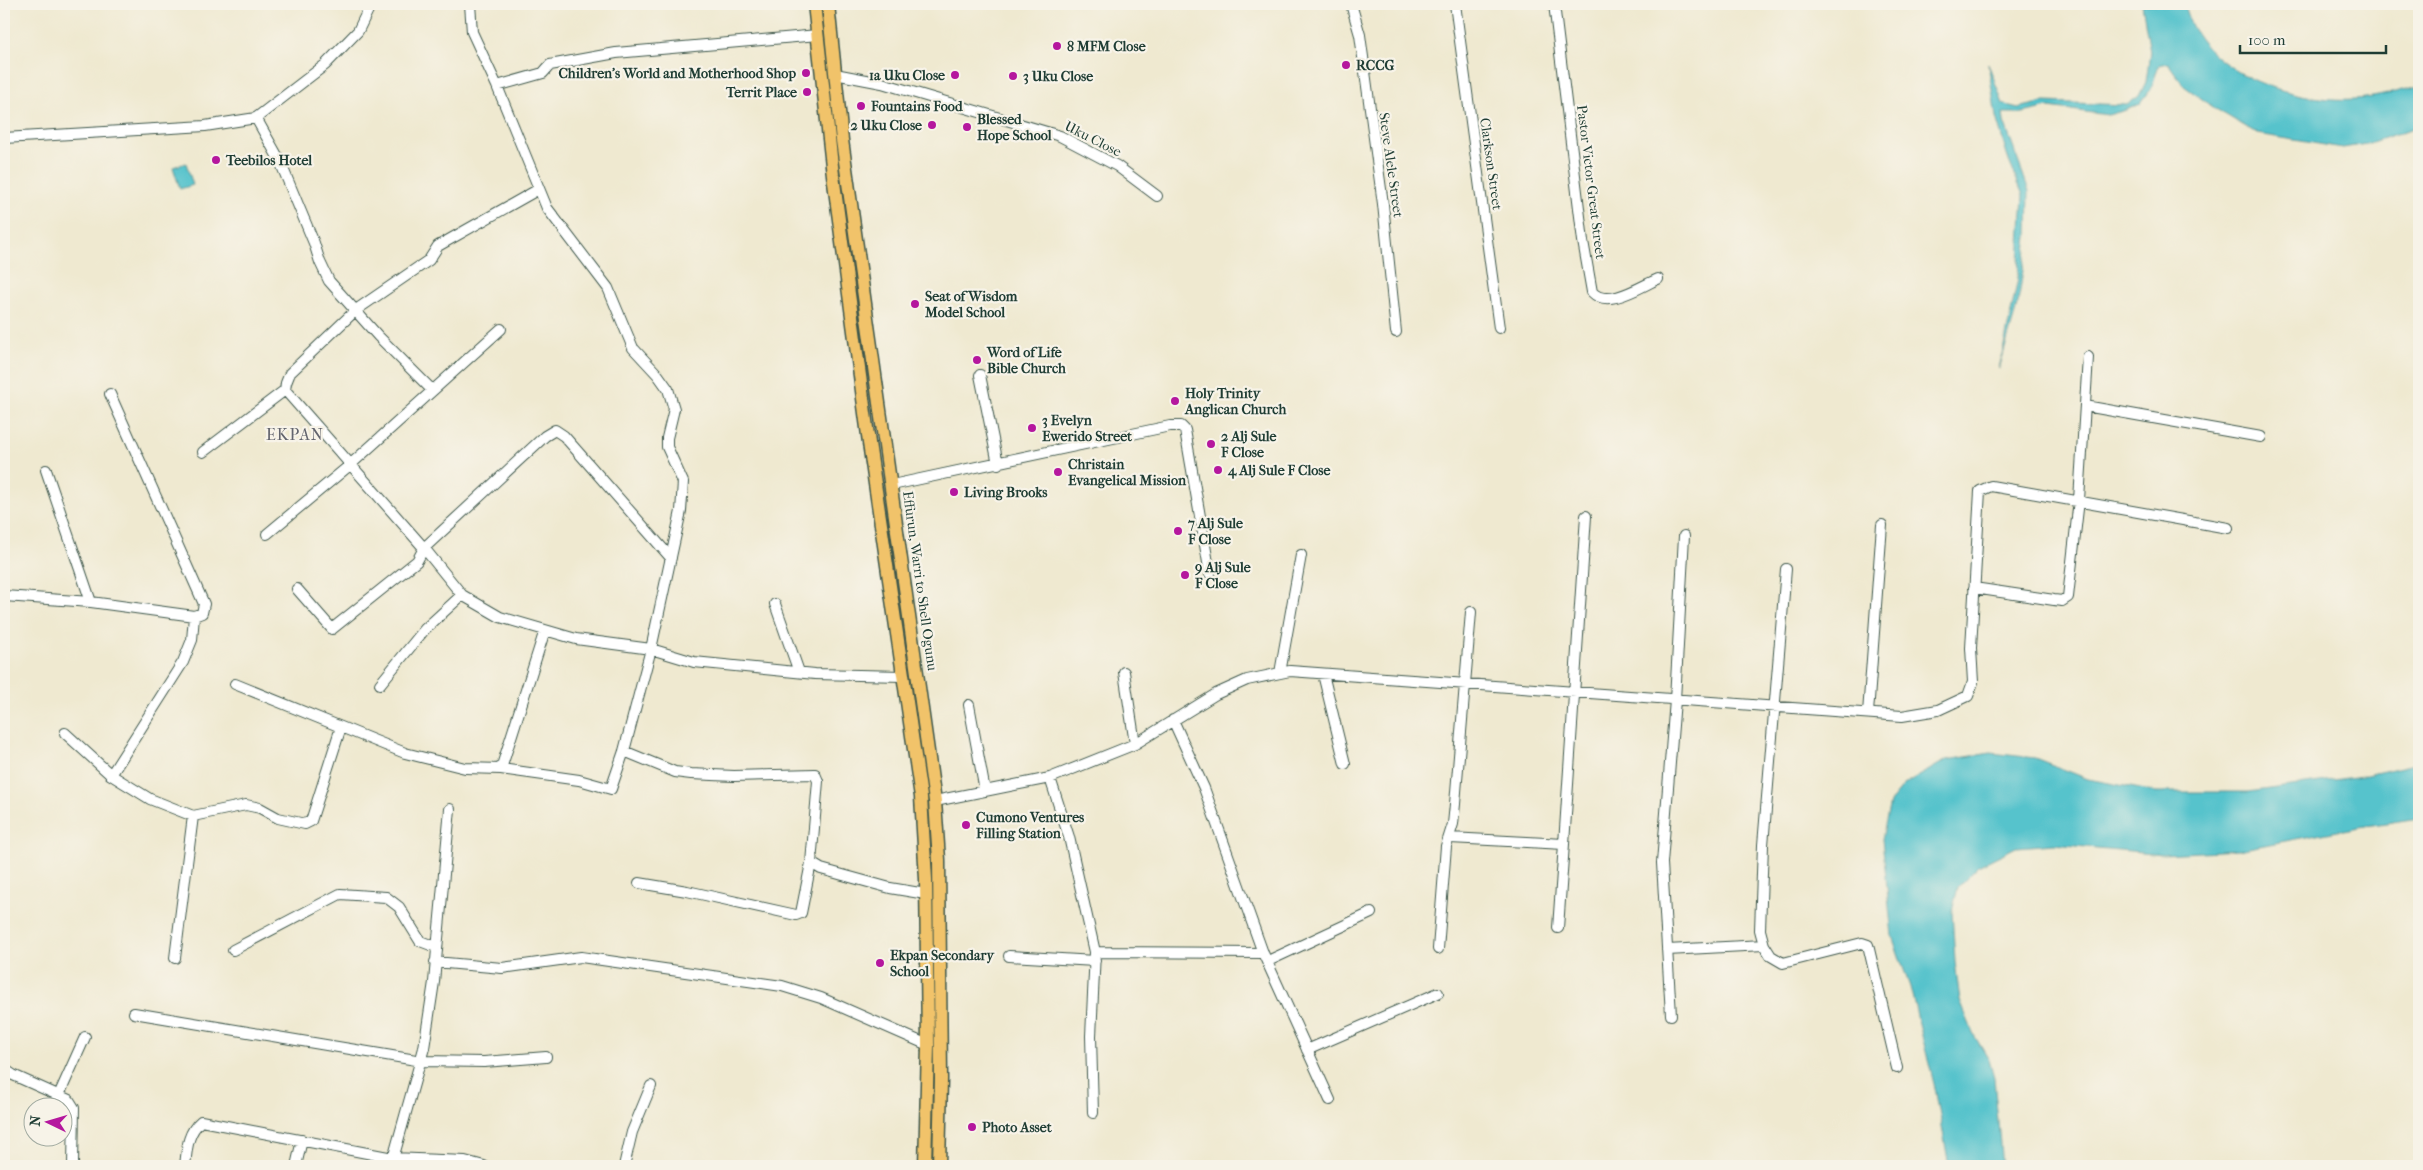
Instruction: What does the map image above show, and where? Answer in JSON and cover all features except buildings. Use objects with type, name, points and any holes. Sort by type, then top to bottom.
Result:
[{"type":"main road","points":[[814,4],[833,175],[869,443],[921,797],[926,894],[928,1045],[925,1166]]},
{"type":"main road","name":"Effurun, Warri to Shell Ogunu","points":[[828,4],[842,140],[935,801],[939,860],[941,1079],[939,1166]]},
{"type":"main road","points":[[869,443],[885,440]]},
{"type":"street","points":[[4,138],[205,126],[256,118],[325,65],[358,31],[371,4]]},
{"type":"street","points":[[235,684],[405,753],[464,768],[501,769],[579,780],[611,789],[624,751],[651,650],[681,511],[683,482],[668,447],[667,438],[674,409],[672,398],[658,374],[633,348],[608,288],[547,208],[497,86],[472,32],[470,4]]},
{"type":"street","name":"Steve Alele Street","points":[[1351,4],[1360,35],[1383,204],[1396,332]]},
{"type":"street","name":"Clarkson Street","points":[[1455,4],[1499,328]]},
{"type":"street","name":"Pastor Victor Great Street","points":[[1554,4],[1583,241],[1592,292],[1596,297],[1605,299],[1622,295],[1658,278]]},
{"type":"street","points":[[497,86],[543,73],[550,65],[616,53],[818,35]]},
{"type":"street","name":"Uku Close","points":[[835,74],[882,82],[1060,136],[1118,166],[1157,196]]},
{"type":"street","points":[[256,118],[290,182],[320,262],[330,281],[432,390]]},
{"type":"street","points":[[539,189],[438,246],[429,260],[356,310],[290,373],[286,383],[286,390],[424,548],[462,596],[500,617],[576,639],[651,650],[694,662],[800,672],[902,676]]},
{"type":"street","points":[[267,534],[350,465],[501,329]]},
{"type":"street","points":[[1974,588],[2054,600],[2065,600],[2070,593],[2079,500],[2088,357]]},
{"type":"street","points":[[980,375],[998,464]]},
{"type":"street","points":[[203,452],[286,390]]},
{"type":"street","points":[[4,596],[91,602],[194,616],[202,613],[204,604],[110,394]]},
{"type":"street","points":[[2085,406],[2261,437]]},
{"type":"street","points":[[892,485],[1170,426],[1181,426],[1186,430],[1210,574]]},
{"type":"street","points":[[297,589],[332,629],[417,561],[424,548],[545,436],[555,430],[564,436],[671,558]]},
{"type":"street","points":[[46,470],[91,602]]},
{"type":"street","points":[[935,801],[1050,778],[1135,744],[1216,694],[1247,680],[1290,671],[1775,707],[1919,714],[1948,707],[1968,696],[1973,682],[1971,648],[1980,491],[1991,486],[2079,500],[2228,528]]},
{"type":"street","points":[[1558,928],[1586,516]]},
{"type":"street","points":[[1868,713],[1882,526]]},
{"type":"street","points":[[1671,1015],[1662,863],[1675,700],[1684,536]]},
{"type":"street","points":[[1280,673],[1301,555]]},
{"type":"street","points":[[1786,570],[1763,844],[1760,930],[1764,945],[1772,956],[1783,963],[1862,943],[1868,945],[1897,1068]]},
{"type":"street","points":[[380,684],[425,629],[462,596]]},
{"type":"street","points":[[775,604],[800,672]]},
{"type":"street","points":[[1438,949],[1446,846],[1450,838],[1456,804],[1471,612]]},
{"type":"street","points":[[111,776],[183,662],[192,640],[194,616]]},
{"type":"street","points":[[501,769],[545,630]]},
{"type":"street","points":[[1124,672],[1135,744]]},
{"type":"street","points":[[1323,674],[1345,764]]},
{"type":"street","points":[[969,705],[984,791]]},
{"type":"street","points":[[1172,720],[1204,788],[1266,957],[1330,1100]]},
{"type":"street","points":[[65,733],[111,776],[150,799],[193,816],[246,805],[260,808],[278,818],[305,824],[311,821],[341,727]]},
{"type":"street","points":[[624,751],[675,772],[734,776],[815,774],[818,781],[811,863],[801,912],[796,915],[687,891],[639,883]]},
{"type":"street","points":[[1050,778],[1071,846],[1095,957],[1092,1036],[1093,1113]]},
{"type":"street","points":[[392,1162],[422,1061],[435,962],[450,809]]},
{"type":"street","points":[[176,958],[193,816]]},
{"type":"street","points":[[1450,838],[1564,844]]},
{"type":"street","points":[[811,863],[821,869],[890,888],[926,894]]},
{"type":"street","points":[[233,950],[340,894],[386,897],[399,907],[420,941],[436,947]]},
{"type":"street","points":[[1010,956],[1266,957],[1371,913]]},
{"type":"street","points":[[1667,950],[1764,945]]},
{"type":"street","points":[[435,962],[502,968],[581,957],[782,986],[821,998],[928,1045]]},
{"type":"street","points":[[1307,1050],[1438,993]]},
{"type":"street","points":[[134,1013],[422,1061],[484,1062],[546,1057]]},
{"type":"street","points":[[59,1095],[85,1037]]},
{"type":"street","points":[[4,1069],[12,1075],[69,1100],[74,1108],[73,1166]]},
{"type":"street","points":[[624,1166],[632,1132],[651,1086]]},
{"type":"street","points":[[185,1166],[188,1140],[194,1127],[201,1121],[302,1140],[392,1162],[465,1161],[484,1166]]},
{"type":"street","points":[[296,1166],[302,1140]]},
{"type":"water","points":[[2142,4],[2184,4],[2193,28],[2208,49],[2228,65],[2252,79],[2278,89],[2304,96],[2355,99],[2379,96],[2419,86],[2419,126],[2366,144],[2343,148],[2258,134],[2216,109],[2184,86],[2168,63],[2159,65],[2151,89],[2140,104],[2126,110],[2108,115],[2049,107],[2023,113],[2003,113],[2004,122],[2029,191],[2028,237],[2018,303],[1999,369],[2018,279],[2023,195],[2009,161],[1996,117],[1988,63],[2003,104],[2018,108],[2044,102],[2127,105],[2139,96],[2146,82],[2150,52]]},
{"type":"water","points":[[186,163],[193,185],[180,189],[173,167]]},
{"type":"water","points":[[1991,753],[2035,758],[2088,779],[2156,792],[2249,792],[2362,776],[2419,763],[2419,818],[2359,827],[2238,850],[2163,854],[2054,844],[2016,847],[1980,865],[1958,887],[1952,911],[1955,962],[1960,1001],[1974,1035],[1989,1060],[1994,1078],[2002,1166],[1949,1166],[1936,1092],[1910,987],[1892,936],[1882,839],[1890,802],[1904,785],[1946,760]]},
{"type":"place","name":"8 MFM Close","points":[[1057,46]]},
{"type":"place","name":"RCCG","points":[[1346,65]]},
{"type":"place","name":"Children's World and Motherhood Shop","points":[[806,73]]},
{"type":"place","name":"1a Uku Close","points":[[955,75]]},
{"type":"place","name":"3 Uku Close","points":[[1013,76]]},
{"type":"place","name":"Territ Place","points":[[807,92]]},
{"type":"place","name":"Fountains Food","points":[[861,106]]},
{"type":"place","name":"2 Uku Close","points":[[932,125]]},
{"type":"place","name":"Blessed Hope School","points":[[967,127]]},
{"type":"place","name":"Teebilos Hotel","points":[[216,160]]},
{"type":"place","name":"Seat of Wisdom Model School","points":[[915,304]]},
{"type":"place","name":"Word of Life Bible Church","points":[[977,360]]},
{"type":"place","name":"Holy Trinity Anglican Church","points":[[1175,401]]},
{"type":"place","name":"3 Evelyn Ewerido Street","points":[[1032,428]]},
{"type":"place","name":"2 Alj Sule F Close","points":[[1211,444]]},
{"type":"place","name":"4 Alj Sule F Close","points":[[1218,470]]},
{"type":"place","name":"Christain Evangelical Mission","points":[[1058,472]]},
{"type":"place","name":"Living Brooks","points":[[954,492]]},
{"type":"place","name":"7 Alj Sule F Close","points":[[1178,531]]},
{"type":"place","name":"9 Alj Sule F Close","points":[[1185,575]]},
{"type":"place","name":"Cumono Ventures Filling Station","points":[[966,825]]},
{"type":"place","name":"Ekpan Secondary School","points":[[880,963]]},
{"type":"place","name":"Photo Asset","points":[[972,1127]]},
{"type":"district","name":"EKPAN","points":[[295,434]]}]
